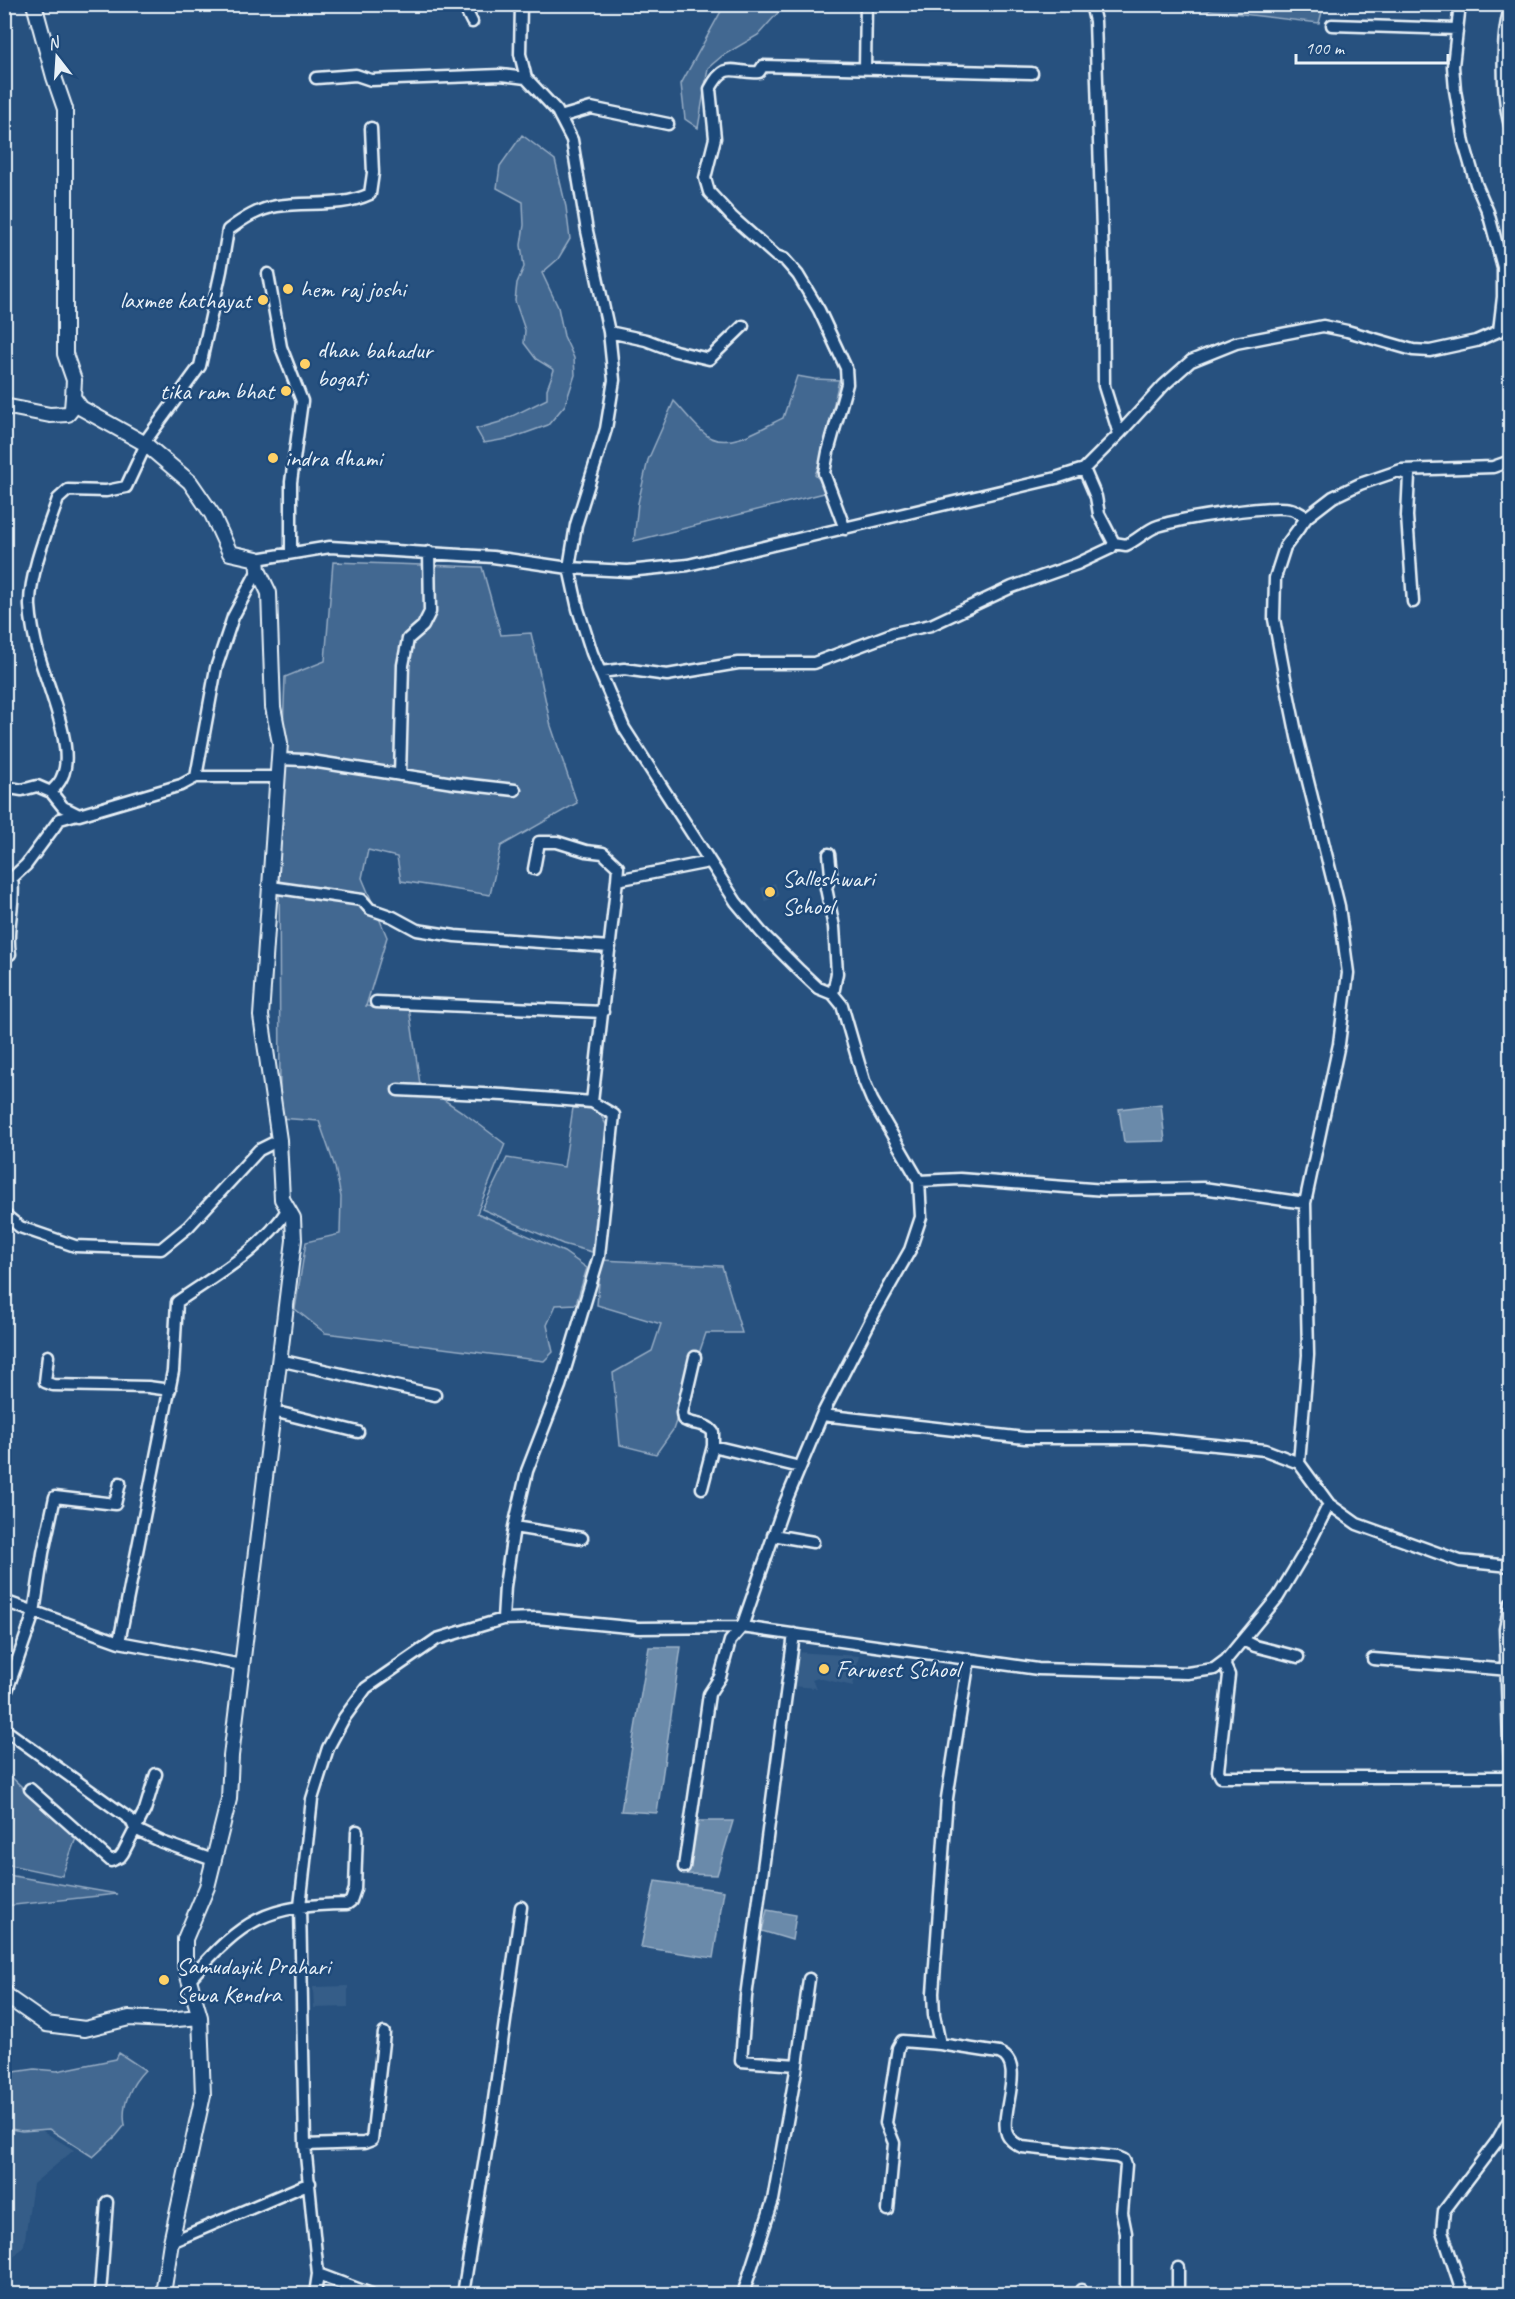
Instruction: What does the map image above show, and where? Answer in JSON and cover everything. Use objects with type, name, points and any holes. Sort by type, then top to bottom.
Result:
[{"type":"street","points":[[4,406],[50,415],[68,414],[72,410],[73,397],[74,380],[65,354],[65,109],[34,4]]},
{"type":"street","points":[[463,4],[472,22]]},
{"type":"street","points":[[521,4],[520,54],[526,78],[560,117],[572,140],[587,231],[609,332],[614,380],[606,429],[576,525],[569,568],[578,609],[592,653],[624,728],[736,902],[761,932],[818,988],[833,994],[842,1005],[872,1101],[919,1181],[921,1217],[910,1250],[822,1415],[773,1535],[742,1628],[730,1641],[720,1677],[709,1694],[684,1867]]},
{"type":"street","points":[[865,69],[866,4]]},
{"type":"street","points":[[1091,4],[1095,21],[1103,262],[1104,386],[1119,434]]},
{"type":"street","points":[[1460,4],[1454,66],[1455,90],[1464,143],[1476,184],[1488,212],[1503,267],[1503,297],[1499,331]]},
{"type":"street","points":[[1510,9],[1504,80],[1510,125]]},
{"type":"street","points":[[1332,25],[1457,29]]},
{"type":"street","points":[[845,529],[824,473],[847,384],[842,354],[798,275],[784,259],[776,256],[732,217],[709,192],[705,178],[715,138],[710,89],[722,71],[732,68],[759,72],[763,66],[1032,73]]},
{"type":"street","points":[[316,78],[356,75],[371,80],[501,75],[526,78]]},
{"type":"street","points":[[560,117],[591,108],[668,124]]},
{"type":"street","points":[[51,792],[63,776],[63,732],[39,657],[30,604],[36,565],[58,499],[68,490],[123,489],[128,484],[145,444],[201,366],[228,230],[248,215],[277,206],[348,202],[370,194],[373,173],[371,128]]},
{"type":"street","points":[[268,274],[282,347],[302,401],[291,482],[291,552]]},
{"type":"street","points":[[73,397],[81,408],[145,444],[190,482],[212,514],[230,553],[257,564],[291,552],[330,547],[493,557],[569,568],[628,571],[688,565],[1056,478],[1084,469],[1164,385],[1191,362],[1236,343],[1323,327],[1347,331],[1413,350],[1430,351],[1476,342],[1499,331],[1510,322]]},
{"type":"street","points":[[609,332],[646,340],[675,351],[709,359],[743,326]]},
{"type":"street","points":[[1299,1463],[1308,1355],[1305,1203],[1340,1044],[1348,973],[1339,906],[1297,737],[1274,619],[1275,578],[1285,547],[1307,517],[1334,496],[1360,484],[1399,471],[1493,467],[1510,461]]},
{"type":"street","points":[[1084,469],[1096,497],[1099,514],[1114,543]]},
{"type":"street","points":[[1399,471],[1409,475],[1407,516],[1413,602]]},
{"type":"street","points":[[1114,543],[1126,545],[1146,531],[1158,526],[1233,512],[1265,508],[1291,509],[1307,517]]},
{"type":"street","points":[[601,672],[624,669],[667,675],[738,663],[814,663],[894,633],[931,624],[1012,587],[1077,564],[1111,548],[1114,543]]},
{"type":"street","points":[[400,775],[403,665],[408,639],[423,626],[430,612],[429,552]]},
{"type":"street","points":[[163,2295],[171,2242],[203,2095],[200,2017],[185,1966],[185,1939],[207,1887],[229,1799],[231,1756],[294,1240],[293,1218],[282,1199],[279,1140],[261,1016],[277,817],[280,743],[273,707],[269,593],[257,564]]},
{"type":"street","points":[[196,777],[216,668],[233,616],[257,564]]},
{"type":"street","points":[[278,759],[305,760],[515,790]]},
{"type":"street","points":[[4,952],[10,954],[8,941],[14,887],[12,878],[26,865],[60,819],[181,786],[196,777],[277,777]]},
{"type":"street","points":[[4,787],[22,790],[37,786],[51,792],[63,807],[77,814]]},
{"type":"street","points":[[534,869],[539,842],[557,842],[586,851],[603,853],[618,867],[592,1102]]},
{"type":"street","points":[[829,854],[831,874],[826,888],[837,955],[837,973],[833,994]]},
{"type":"street","points":[[617,880],[709,861]]},
{"type":"street","points":[[271,887],[362,900],[370,909],[393,916],[417,930],[455,936],[610,947]]},
{"type":"street","points":[[376,1002],[603,1012]]},
{"type":"street","points":[[398,1090],[592,1102],[614,1115],[598,1256],[560,1386],[527,1471],[514,1527],[505,1586],[503,1619]]},
{"type":"street","points":[[4,1214],[20,1227],[75,1246],[161,1249],[188,1227],[259,1150],[279,1140]]},
{"type":"street","points":[[919,1181],[960,1179],[1105,1190],[1203,1188],[1305,1203]]},
{"type":"street","points":[[119,1642],[170,1390],[177,1302],[252,1250],[276,1227],[288,1209]]},
{"type":"street","points":[[48,1356],[45,1382],[53,1385],[170,1390]]},
{"type":"street","points":[[695,1357],[682,1413],[683,1419],[688,1423],[709,1427],[713,1432],[713,1446],[702,1488]]},
{"type":"street","points":[[279,1359],[435,1395]]},
{"type":"street","points":[[273,1411],[358,1432]]},
{"type":"street","points":[[822,1415],[1025,1438],[1156,1439],[1265,1450],[1299,1463],[1329,1504],[1357,1524],[1460,1561],[1510,1566]]},
{"type":"street","points":[[713,1446],[800,1467]]},
{"type":"street","points":[[4,1699],[34,1613],[43,1553],[55,1497],[115,1504],[120,1483]]},
{"type":"street","points":[[315,2295],[318,2274],[305,2145],[300,1906],[312,1799],[328,1748],[344,1718],[366,1688],[437,1639],[503,1619],[537,1618],[638,1628],[742,1628],[1038,1669],[1187,1672],[1214,1669],[1226,1660],[1278,1597],[1306,1550],[1329,1504]]},
{"type":"street","points":[[514,1527],[582,1538]]},
{"type":"street","points":[[773,1535],[813,1542]]},
{"type":"street","points":[[4,1601],[119,1642],[242,1665]]},
{"type":"street","points":[[1510,1604],[1505,1629],[1509,1670],[1510,1770]]},
{"type":"street","points":[[794,1634],[740,2056],[741,2061],[797,2065]]},
{"type":"street","points":[[1243,1640],[1255,1646],[1298,1657]]},
{"type":"street","points":[[940,2044],[934,2015],[933,1993],[947,1798],[969,1659]]},
{"type":"street","points":[[1373,1659],[1509,1670]]},
{"type":"street","points":[[1226,1660],[1225,1666],[1229,1676],[1218,1771],[1221,1777],[1510,1777]]},
{"type":"street","points":[[4,1729],[131,1821],[135,1829],[213,1860]]},
{"type":"street","points":[[30,1789],[111,1861],[120,1857],[145,1810],[156,1774]]},
{"type":"street","points":[[1510,1782],[1510,1808]]},
{"type":"street","points":[[190,1979],[219,1947],[248,1923],[269,1914],[300,1906],[351,1902],[355,1889],[357,1831]]},
{"type":"street","points":[[463,2295],[491,2121],[521,1907]]},
{"type":"street","points":[[743,2295],[773,2200],[797,2065],[809,1979]]},
{"type":"street","points":[[4,1991],[9,1998],[46,2024],[85,2029],[129,2018],[166,2020],[200,2017]]},
{"type":"street","points":[[305,2145],[364,2143],[372,2140],[384,2032]]},
{"type":"street","points":[[888,2210],[894,2143],[886,2123],[898,2048],[902,2041],[999,2053],[1009,2060],[1011,2087],[1006,2128],[1012,2142],[1022,2147],[1117,2157],[1124,2160],[1126,2165],[1122,2213],[1126,2233],[1126,2295]]},
{"type":"street","points":[[1463,2295],[1442,2231],[1444,2211],[1497,2140],[1510,2118]]},
{"type":"street","points":[[171,2242],[310,2183]]},
{"type":"street","points":[[100,2295],[108,2202]]},
{"type":"street","points":[[1178,2268],[1178,2295]]},
{"type":"street","points":[[318,2274],[371,2295]]},
{"type":"shaded area","points":[[785,5],[758,35],[722,56],[708,68],[698,128],[685,119],[681,84],[724,6]]},
{"type":"shaded area","points":[[1164,5],[1324,5],[1319,23]]},
{"type":"shaded area","points":[[522,135],[555,160],[566,207],[570,239],[558,259],[542,273],[558,307],[564,336],[574,358],[575,375],[565,405],[548,425],[512,438],[484,443],[476,429],[500,422],[547,399],[547,389],[554,370],[536,359],[524,343],[525,330],[515,301],[517,283],[524,267],[521,245],[524,225],[523,202],[497,188],[500,166]]},
{"type":"shaded area","points":[[797,376],[839,380],[824,451],[815,475],[832,491],[634,541],[638,503],[648,460],[674,401],[711,438],[729,440],[739,438],[783,418]]},
{"type":"shaded area","points":[[333,562],[482,567],[501,635],[531,633],[551,726],[577,803],[501,846],[490,895],[401,881],[397,857],[368,850],[362,878],[387,937],[366,1006],[409,1007],[420,1084],[505,1144],[477,1213],[564,1252],[587,1268],[576,1304],[556,1305],[547,1325],[553,1352],[544,1361],[325,1333],[295,1309],[306,1242],[340,1234],[341,1197],[335,1167],[319,1121],[280,1118],[279,835],[285,677],[325,661]]},
{"type":"shaded area","name":"Salleshwari School","points":[[775,883],[779,896],[765,901],[761,888]]},
{"type":"shaded area","points":[[1161,1104],[1165,1141],[1124,1142],[1119,1109]]},
{"type":"shaded area","points":[[573,1108],[597,1109],[607,1126],[592,1252],[563,1244],[482,1209],[507,1158],[564,1167]]},
{"type":"shaded area","points":[[601,1260],[722,1266],[742,1333],[706,1333],[673,1430],[656,1454],[620,1445],[613,1373],[652,1351],[661,1324],[597,1305]]},
{"type":"shaded area","points":[[649,1647],[681,1647],[657,1813],[621,1811]]},
{"type":"shaded area","name":"Farwest School","points":[[795,1652],[859,1656],[853,1686],[818,1678],[812,1680],[817,1688],[790,1686]]},
{"type":"shaded area","points":[[4,1770],[76,1838],[62,1876],[5,1864]]},
{"type":"shaded area","points":[[699,1821],[733,1821],[717,1875],[687,1874]]},
{"type":"shaded area","points":[[8,1875],[117,1894],[5,1906],[5,1886]]},
{"type":"shaded area","points":[[655,1881],[724,1891],[713,1958],[641,1947]]},
{"type":"shaded area","points":[[767,1910],[796,1915],[792,1940],[762,1931]]},
{"type":"shaded area","points":[[348,1986],[348,2007],[314,2008],[313,1987]]},
{"type":"shaded area","points":[[119,2053],[145,2070],[128,2095],[124,2110],[125,2125],[93,2157],[49,2129],[22,2131],[5,2128],[5,2068],[14,2072],[35,2069],[57,2071],[116,2059]]},
{"type":"shaded area","points":[[5,2108],[74,2150],[33,2184],[24,2245],[13,2258],[11,2294],[5,2294]]},
{"type":"place","name":"hem raj joshi","points":[[288,289]]},
{"type":"place","name":"laxmee kathayat","points":[[263,300]]},
{"type":"place","name":"dhan bahadur bogati","points":[[305,364]]},
{"type":"place","name":"tika ram bhat","points":[[286,391]]},
{"type":"place","name":"indra dhami","points":[[273,458]]},
{"type":"place","name":"Salleshwari School","points":[[770,892]]},
{"type":"place","name":"Farwest School","points":[[824,1669]]},
{"type":"place","name":"Samudayik Prahari Sewa Kendra","points":[[164,1980]]}]
